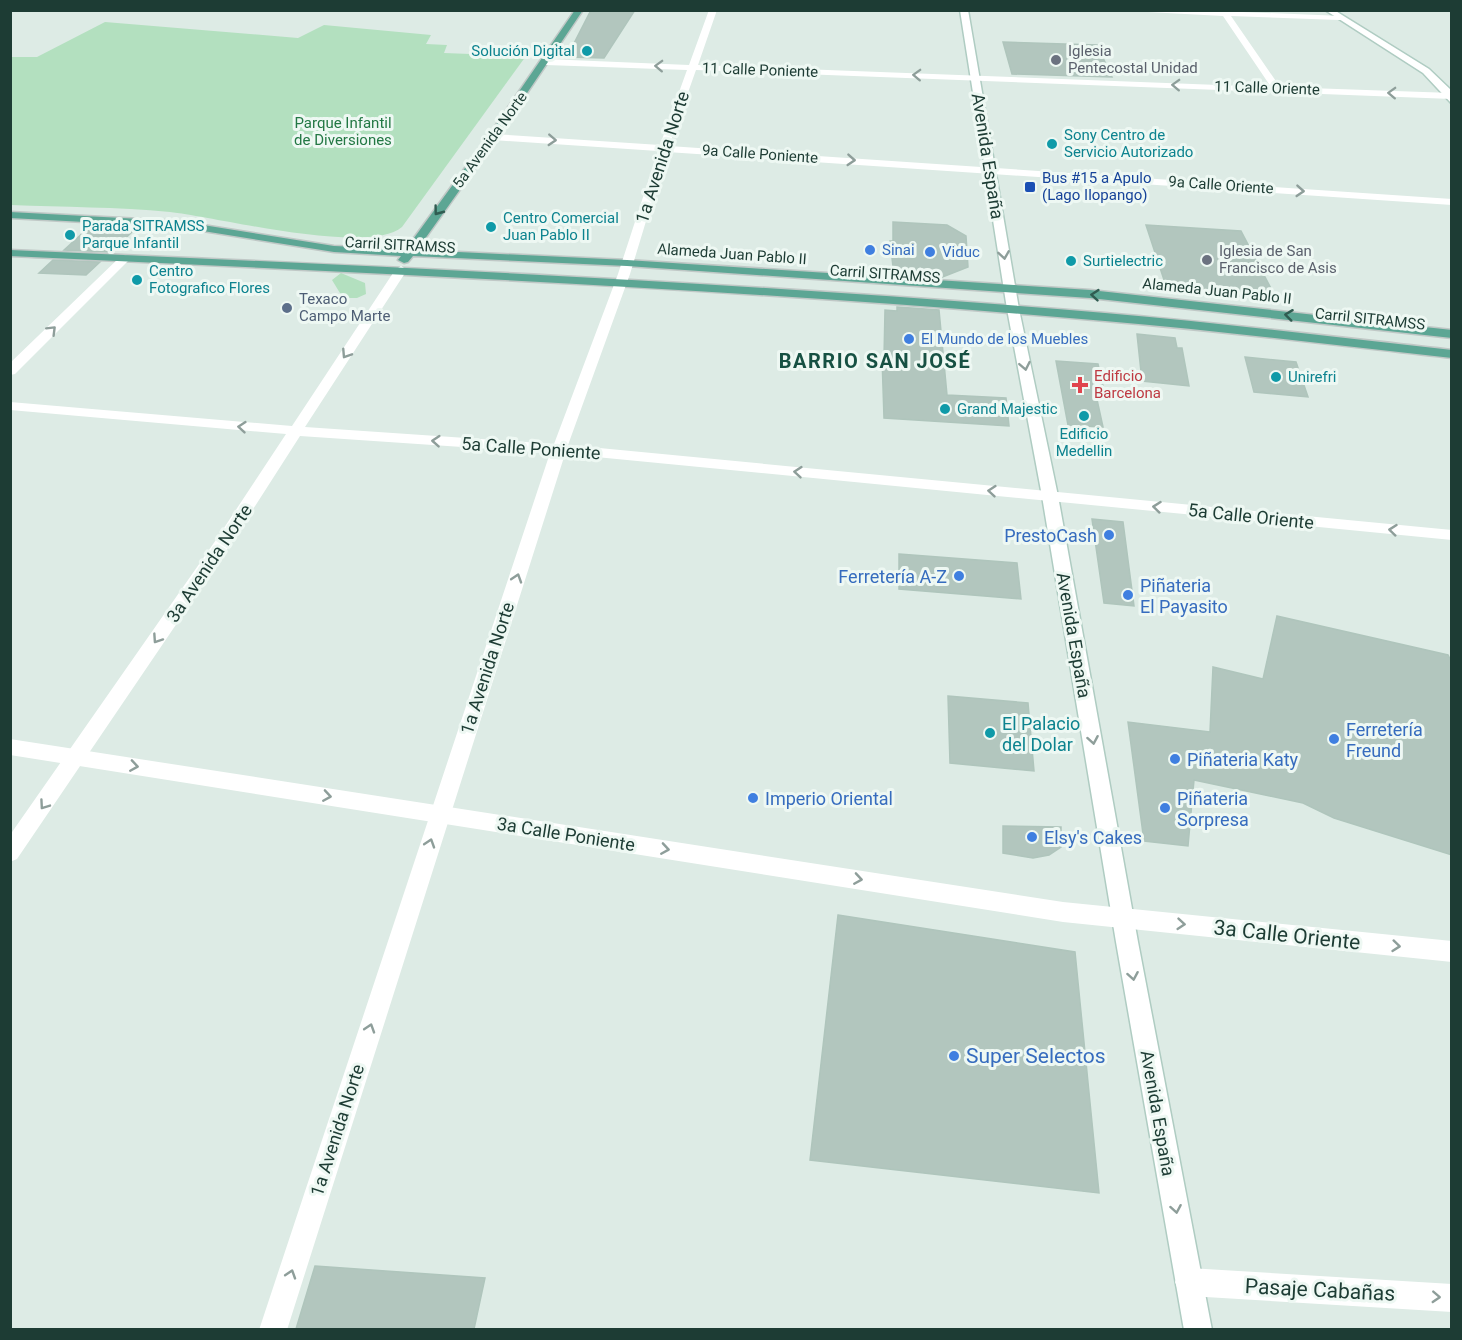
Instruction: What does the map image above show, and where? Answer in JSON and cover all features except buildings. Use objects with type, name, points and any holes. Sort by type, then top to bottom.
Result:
[{"type":"main road","name":"5a Avenida Norte","points":[[404,261],[546,62],[579,10]]},
{"type":"main road","points":[[10,215],[157,222],[404,261],[624,273]]},
{"type":"main road","name":"Carril SITRAMSS","points":[[10,222],[160,230],[315,258]]},
{"type":"main road","name":"Carril SITRAMSS","points":[[10,244],[404,261]]},
{"type":"main road","points":[[10,253],[125,258],[404,261],[624,273]]},
{"type":"main road","name":"Carril SITRAMSS","points":[[624,273],[1011,298],[1199,316],[1452,345]]},
{"type":"main road","points":[[1011,298],[1191,325],[1452,354]]},
{"type":"main road","name":"Alameda Juan Pablo II","points":[[1011,298],[1183,304],[1452,334]]},
{"type":"street","name":"1a Avenida Norte","points":[[273,1329],[559,449],[624,273],[664,147],[713,10]]},
{"type":"street","name":"Avenida España","points":[[964,10],[1011,298],[1050,496],[1123,919],[1198,1329]]},
{"type":"street","points":[[1113,10],[1339,18]]},
{"type":"street","points":[[1328,10],[1426,70],[1451,97]]},
{"type":"street","points":[[1225,14],[1276,89]]},
{"type":"street","name":"11 Calle Poniente","points":[[546,62],[975,77]]},
{"type":"street","name":"11 Calle Oriente","points":[[975,77],[1451,97]]},
{"type":"street","name":"9a Calle Poniente","points":[[493,137],[990,170]]},
{"type":"street","name":"9a Calle Oriente","points":[[990,170],[1452,202]]},
{"type":"street","points":[[10,370],[125,258]]},
{"type":"street","name":"3a Avenida Norte","points":[[10,853],[224,541],[404,261]]},
{"type":"street","name":"5a Calle Poniente","points":[[10,406],[296,431],[559,449],[1050,496]]},
{"type":"street","name":"5a Calle Oriente","points":[[1050,496],[1452,536]]},
{"type":"street","name":"3a Calle Poniente","points":[[10,747],[1040,908],[1123,919]]},
{"type":"street","name":"3a Calle Oriente","points":[[1123,919],[1452,952]]},
{"type":"street","name":"Pasaje Cabañas","points":[[1189,1282],[1452,1298]]},
{"type":"green space","name":"Parque Infantil de Diversiones","points":[[105,22],[298,38],[324,25],[431,35],[426,44],[447,45],[444,53],[526,56],[402,227],[384,235],[358,238],[326,236],[255,227],[170,212],[11,205],[11,57],[37,57]]},
{"type":"green space","points":[[341,273],[365,283],[366,294],[357,298],[343,298],[332,280]]},
{"type":"place","name":"Solución Digital","points":[[587,51]]},
{"type":"place","name":"Iglesia Pentecostal Unidad","points":[[1056,60]]},
{"type":"place","name":"Sony Centro de Servicio Autorizado","points":[[1052,144]]},
{"type":"place","name":"Bus #15 a Apulo (Lago Ilopango)","points":[[1030,187]]},
{"type":"place","name":"Centro Comercial Juan Pablo II","points":[[491,227]]},
{"type":"place","name":"Parada SITRAMSS Parque Infantil","points":[[70,235]]},
{"type":"place","name":"Sinai","points":[[870,250]]},
{"type":"place","name":"Viduc","points":[[930,252]]},
{"type":"place","name":"Iglesia de San Francisco de Asis","points":[[1207,260]]},
{"type":"place","name":"Surtielectric","points":[[1071,261]]},
{"type":"place","name":"Centro Fotografico Flores","points":[[137,280]]},
{"type":"place","name":"Texaco Campo Marte","points":[[287,308]]},
{"type":"place","name":"El Mundo de los Muebles","points":[[909,339]]},
{"type":"place","name":"Unirefri","points":[[1276,377]]},
{"type":"place","name":"Edificio Barcelona","points":[[1080,385]]},
{"type":"place","name":"Grand Majestic","points":[[945,409]]},
{"type":"place","name":"Edificio Medellin","points":[[1084,416]]},
{"type":"place","name":"PrestoCash","points":[[1109,535]]},
{"type":"place","name":"Ferretería A-Z","points":[[959,576]]},
{"type":"place","name":"Piñateria El Payasito","points":[[1128,595]]},
{"type":"place","name":"El Palacio del Dolar","points":[[990,733]]},
{"type":"place","name":"Ferretería Freund","points":[[1334,739]]},
{"type":"place","name":"Piñateria Katy","points":[[1175,759]]},
{"type":"place","name":"Imperio Oriental","points":[[753,798]]},
{"type":"place","name":"Piñateria Sorpresa","points":[[1165,808]]},
{"type":"place","name":"Elsy's Cakes","points":[[1032,837]]},
{"type":"place","name":"Super Selectos","points":[[954,1056]]},
{"type":"district","name":"BARRIO SAN JOSÉ","points":[[875,361]]}]
